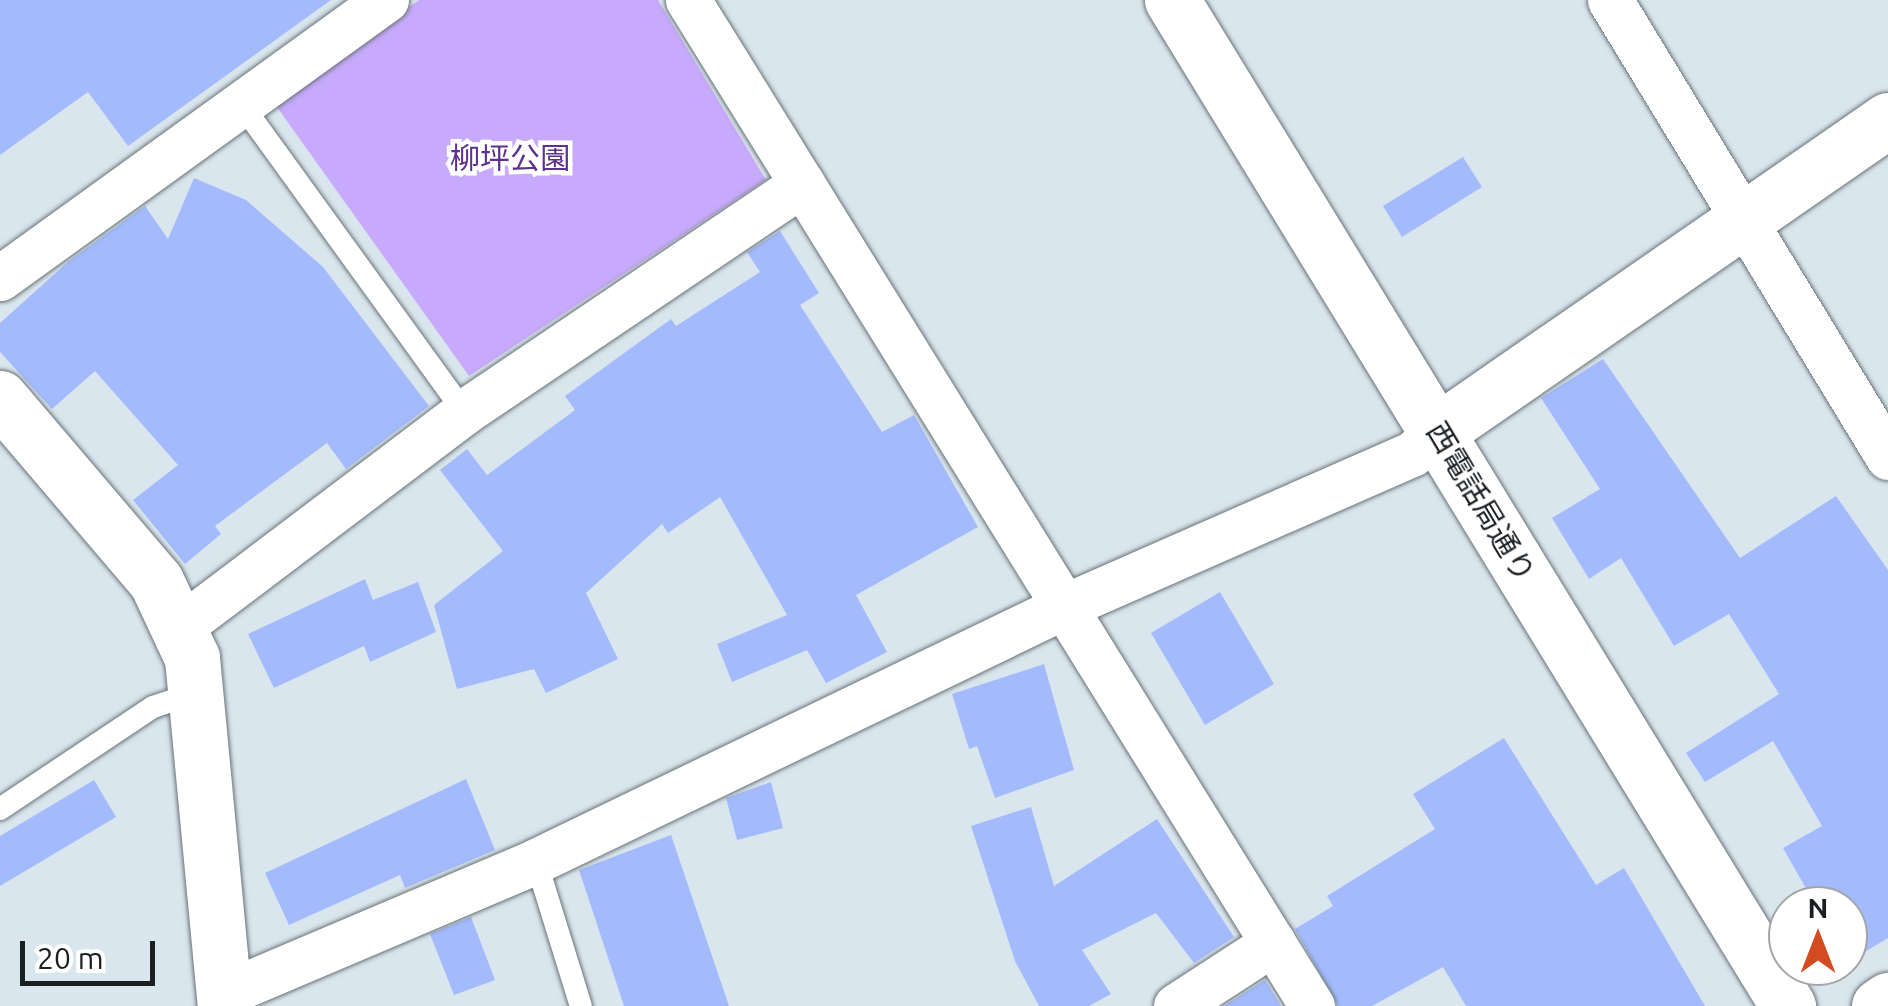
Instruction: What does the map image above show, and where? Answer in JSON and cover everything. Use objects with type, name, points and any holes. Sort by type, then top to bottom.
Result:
[{"type":"street","points":[[0,278],[386,0]]},
{"type":"street","points":[[688,0],[1312,1006]]},
{"type":"street","name":"西電話局通り","points":[[1172,0],[1788,1006]]},
{"type":"street","points":[[1610,0],[1888,457]]},
{"type":"street","points":[[0,398],[123,537],[180,627],[198,692],[223,1001],[536,861],[1063,607],[1412,454],[1438,431],[1888,120]]},
{"type":"street","points":[[180,627],[464,412],[802,184]]},
{"type":"street","points":[[1176,1006],[1273,943]]},
{"type":"street","points":[[1878,1006],[1888,1000]]},
{"type":"lane","points":[[242,104],[464,412]]},
{"type":"lane","points":[[0,808],[154,707],[198,692]]},
{"type":"lane","points":[[536,861],[581,1006]]},
{"type":"green space","name":"柳坪公園","points":[[419,0],[658,0],[766,180],[469,376],[274,103]]},
{"type":"building","points":[[0,0],[331,0],[128,146],[88,92],[0,155]]},
{"type":"building","points":[[1463,157],[1482,187],[1402,237],[1383,206]]},
{"type":"building","points":[[194,178],[246,200],[323,267],[429,406],[346,469],[327,443],[215,526],[221,534],[185,564],[133,500],[178,465],[95,371],[52,409],[0,352],[0,323],[69,261],[145,206],[168,239]]},
{"type":"building","points":[[780,231],[819,293],[800,305],[882,432],[914,415],[978,527],[856,595],[887,652],[826,683],[807,650],[732,682],[717,644],[787,615],[720,497],[668,533],[662,524],[586,593],[618,659],[546,693],[534,669],[457,689],[434,605],[503,551],[440,470],[467,449],[487,475],[575,410],[565,396],[671,319],[676,326],[760,272],[747,252]]},
{"type":"building","points":[[1603,359],[1740,558],[1836,496],[1888,570],[1888,938],[1868,950],[1868,886],[1805,886],[1783,848],[1822,826],[1773,741],[1705,782],[1686,753],[1779,694],[1729,614],[1674,646],[1621,558],[1589,579],[1552,518],[1600,489],[1541,398]]},
{"type":"building","points":[[365,579],[373,600],[418,582],[436,632],[370,662],[364,646],[274,688],[248,634]]},
{"type":"building","points":[[1220,592],[1274,684],[1205,725],[1151,633]]},
{"type":"building","points":[[1044,664],[1074,770],[995,798],[977,746],[969,749],[952,694]]},
{"type":"building","points":[[1504,738],[1596,885],[1624,868],[1705,1006],[1466,1006],[1443,967],[1372,1006],[1338,1006],[1295,929],[1333,906],[1327,896],[1435,829],[1413,794]]},
{"type":"building","points":[[466,779],[495,850],[405,888],[400,875],[289,925],[265,873]]},
{"type":"building","points":[[94,780],[116,817],[0,886],[0,836]]},
{"type":"building","points":[[771,782],[783,828],[737,840],[726,798]]},
{"type":"building","points":[[1031,807],[1054,886],[1157,819],[1234,937],[1194,963],[1156,913],[1082,950],[1111,994],[1089,1006],[1039,1006],[1015,961],[971,826]]},
{"type":"building","points":[[671,835],[729,1006],[624,1006],[579,870]]},
{"type":"building","points":[[471,917],[495,980],[454,995],[430,934]]},
{"type":"building","points":[[1265,980],[1281,1006],[1224,1006]]}]
